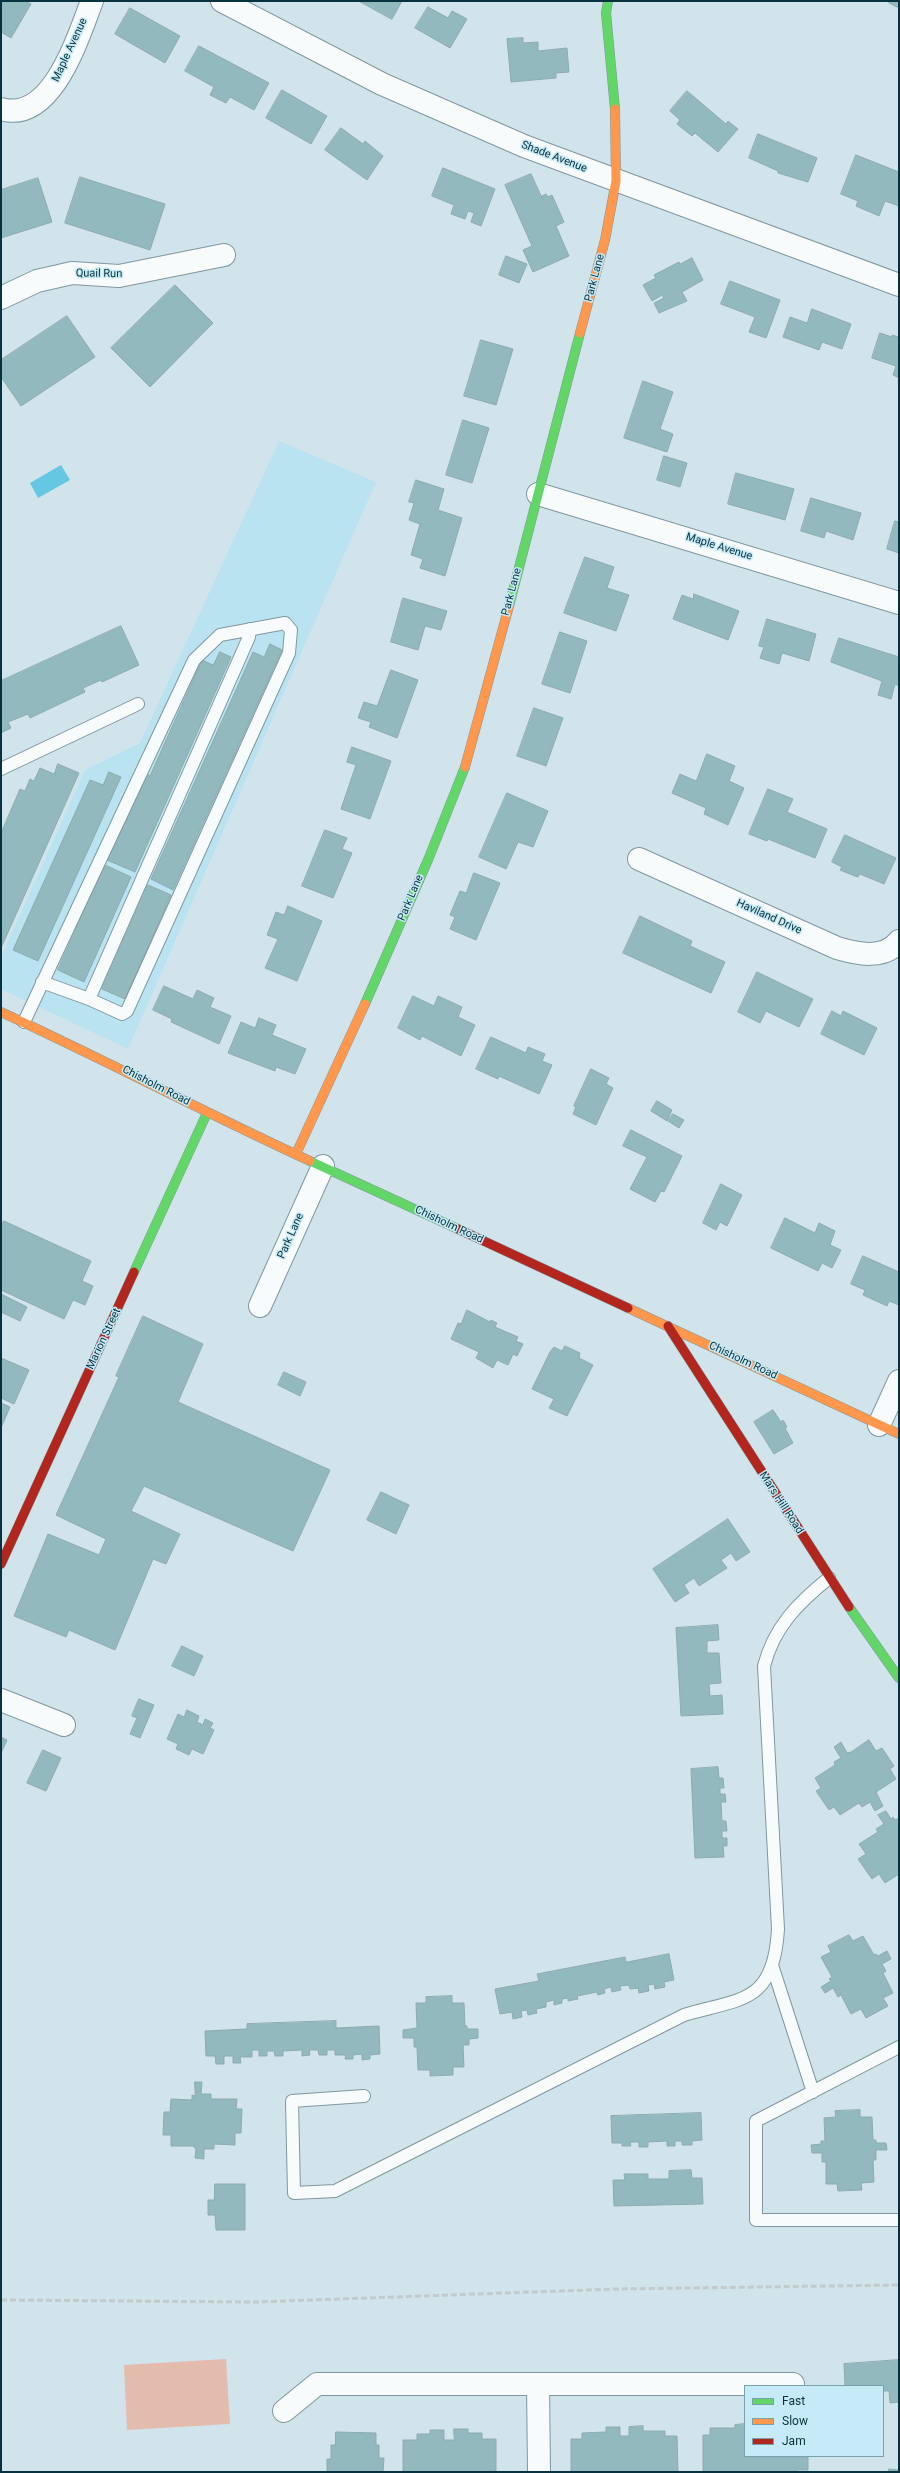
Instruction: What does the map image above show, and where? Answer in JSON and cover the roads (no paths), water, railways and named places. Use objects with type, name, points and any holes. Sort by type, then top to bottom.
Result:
[{"type":"street","name":"Maple Avenue","points":[[1,109],[9,111],[30,108],[51,90],[74,46],[92,1]]},
{"type":"street","name":"Shade Avenue","points":[[222,1],[382,84],[524,146],[899,285]]},
{"type":"street","name":"Park Lane","points":[[296,1154],[362,1012],[468,760],[605,240],[616,181],[615,102],[606,12],[608,1]]},
{"type":"street","name":"Quail Run","points":[[1,298],[38,281],[72,273],[119,276],[224,255]]},
{"type":"street","name":"Maple Avenue","points":[[538,494],[899,603]]},
{"type":"street","name":"Haviland Drive","points":[[639,859],[837,948],[858,954],[878,954],[899,941]]},
{"type":"street","name":"Chisholm Road","points":[[1,1012],[103,1059],[207,1113],[899,1434]]},
{"type":"street","name":"Marion Street","points":[[1,1564],[207,1113]]},
{"type":"street","name":"Park Lane","points":[[260,1306],[322,1166]]},
{"type":"street","name":"Mars Hill Road","points":[[668,1326],[829,1578],[899,1678]]},
{"type":"street","points":[[879,1425],[899,1381]]},
{"type":"street","points":[[1,1700],[64,1725]]},
{"type":"street","points":[[284,2411],[316,2384],[793,2384]]},
{"type":"street","points":[[538,2384],[539,2472]]},
{"type":"lane","points":[[24,1022],[42,982],[194,660],[220,634],[284,623],[290,630],[289,653],[127,1011],[122,1014],[89,999],[42,982]]},
{"type":"lane","points":[[89,999],[249,637],[250,629]]},
{"type":"lane","points":[[1,769],[138,704]]},
{"type":"lane","points":[[364,2096],[292,2100],[294,2193],[335,2191],[684,2015],[727,2005],[750,1996],[763,1983],[772,1965],[777,1946],[778,1910],[764,1666],[771,1643],[788,1616],[829,1578]]},
{"type":"lane","points":[[772,1965],[813,2092]]},
{"type":"lane","points":[[899,2048],[756,2121],[756,2220],[899,2220]]},
{"type":"water","points":[[61,465],[70,480],[38,498],[30,483]]},
{"type":"railway","points":[[1,2300],[256,2302],[615,2289],[899,2285]]}]
